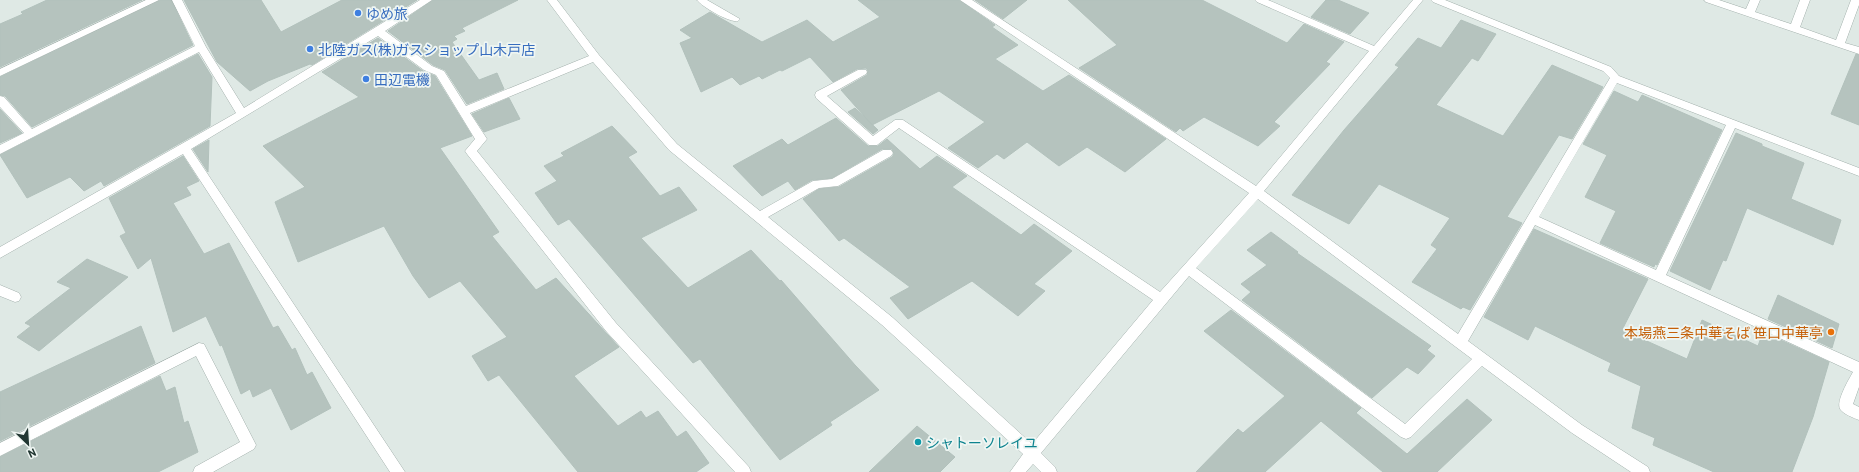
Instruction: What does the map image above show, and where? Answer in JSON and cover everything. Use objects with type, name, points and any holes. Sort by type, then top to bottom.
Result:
[{"type":"street","points":[[0,73],[154,0]]},
{"type":"street","points":[[177,0],[201,47],[242,114]]},
{"type":"street","points":[[0,253],[106,195],[242,114],[427,0]]},
{"type":"street","points":[[552,0],[595,57],[673,147],[886,321],[1032,453],[1050,472]]},
{"type":"street","points":[[702,0],[704,4],[735,19]]},
{"type":"street","points":[[965,0],[1257,192],[1577,429],[1643,472]]},
{"type":"street","points":[[1260,0],[1375,50]]},
{"type":"street","points":[[1017,472],[1162,299],[1257,192],[1418,0]]},
{"type":"street","points":[[1436,0],[1607,69],[1615,78],[1859,172]]},
{"type":"street","points":[[1749,14],[1756,0]]},
{"type":"street","points":[[1794,29],[1805,0]]},
{"type":"street","points":[[1839,44],[1856,0]]},
{"type":"street","points":[[1713,1],[1859,51]]},
{"type":"street","points":[[378,31],[428,68],[440,73],[481,139],[471,151],[611,327],[744,472]]},
{"type":"street","points":[[0,150],[201,47]]},
{"type":"street","points":[[464,111],[595,57]]},
{"type":"street","points":[[862,72],[820,95],[873,142],[899,124],[1162,299]]},
{"type":"street","points":[[1460,342],[1615,78]]},
{"type":"street","points":[[0,100],[31,134]]},
{"type":"street","points":[[1659,276],[1732,123]]},
{"type":"street","points":[[185,148],[398,472]]},
{"type":"street","points":[[758,217],[817,184],[834,183],[887,153]]},
{"type":"street","points":[[1532,220],[1659,276],[1859,368]]},
{"type":"street","points":[[1188,269],[1406,433],[1482,358]]},
{"type":"street","points":[[0,290],[15,297]]},
{"type":"street","points":[[0,450],[199,348],[249,445],[200,472]]},
{"type":"street","points":[[1859,374],[1850,390],[1846,407],[1859,414]]},
{"type":"building","points":[[47,0],[142,0],[0,67],[0,24],[23,14],[21,12]]},
{"type":"building","points":[[160,0],[171,0],[193,45],[32,127],[5,96],[0,95],[0,77]]},
{"type":"building","points":[[184,0],[261,0],[281,32],[342,0],[417,0],[312,65],[310,64],[268,81],[250,91],[217,62]]},
{"type":"building","points":[[433,0],[518,0],[462,28],[465,31],[454,36],[457,39],[452,42],[479,80],[497,73],[504,89],[467,104],[445,70],[433,65],[388,31]]},
{"type":"building","points":[[858,0],[959,0],[995,25],[992,27],[1018,45],[995,59],[1043,91],[1069,75],[1166,139],[1125,172],[1087,147],[1059,166],[1027,142],[1004,159],[997,154],[978,168],[948,148],[985,122],[939,91],[872,125],[841,90],[867,75],[868,71],[866,68],[857,69],[833,82],[810,57],[762,79],[759,76],[740,85],[732,77],[701,92],[680,43],[692,38],[680,30],[710,12],[762,42],[807,20],[833,42],[880,17]]},
{"type":"building","points":[[975,0],[1027,0],[1003,19]]},
{"type":"building","points":[[1068,0],[1202,0],[1287,43],[1304,24],[1344,42],[1326,62],[1330,64],[1274,122],[1280,126],[1258,146],[1204,117],[1183,131],[1180,128],[1176,132],[1079,68],[1117,45]]},
{"type":"building","points":[[1326,0],[1338,0],[1369,13],[1350,34],[1311,17]]},
{"type":"building","points":[[1461,20],[1496,34],[1478,61],[1472,58],[1436,105],[1503,136],[1552,65],[1603,87],[1572,139],[1559,135],[1507,217],[1522,223],[1470,310],[1463,307],[1461,309],[1412,282],[1437,249],[1431,245],[1450,218],[1379,184],[1349,224],[1292,195],[1344,130],[1399,67],[1395,65],[1418,38],[1441,48]]},
{"type":"building","points":[[378,38],[423,71],[435,76],[472,136],[440,148],[499,232],[492,236],[536,290],[556,278],[619,347],[574,376],[618,426],[641,411],[646,418],[658,411],[677,437],[686,431],[709,463],[696,472],[578,472],[499,375],[488,381],[472,356],[507,337],[460,281],[429,298],[413,276],[384,226],[298,262],[275,202],[305,187],[263,146],[359,97],[322,72]]},
{"type":"building","points":[[198,54],[212,77],[210,126],[104,186],[101,181],[84,191],[70,177],[27,198],[0,155]]},
{"type":"building","points":[[1856,54],[1859,55],[1859,125],[1831,114]]},
{"type":"building","points":[[1614,91],[1638,102],[1642,95],[1722,130],[1657,265],[1655,264],[1654,267],[1600,243],[1616,211],[1585,197],[1607,155],[1583,144]]},
{"type":"building","points":[[509,98],[520,119],[484,132],[472,114]]},
{"type":"building","points":[[855,108],[878,130],[873,134],[848,112]]},
{"type":"building","points":[[0,109],[22,133],[0,143]]},
{"type":"building","points":[[836,118],[868,146],[878,146],[887,139],[920,169],[937,156],[967,176],[952,187],[1021,235],[1034,224],[1072,251],[1034,284],[1045,291],[1018,316],[972,281],[908,319],[890,298],[910,287],[844,238],[839,241],[803,199],[819,189],[839,187],[892,157],[894,154],[892,149],[882,149],[832,178],[812,180],[795,190],[788,181],[762,196],[733,166],[782,139],[788,145]]},
{"type":"building","points":[[612,126],[637,152],[628,157],[660,196],[679,187],[697,210],[641,238],[688,288],[751,250],[780,281],[781,280],[855,365],[879,390],[830,422],[832,425],[780,460],[700,359],[693,363],[569,219],[558,225],[535,193],[557,181],[544,166],[564,156],[561,153]]},
{"type":"building","points":[[1736,133],[1762,144],[1762,146],[1804,163],[1791,199],[1841,220],[1833,245],[1747,208],[1726,261],[1723,260],[1710,290],[1670,271]]},
{"type":"building","points":[[209,140],[208,172],[193,149]]},
{"type":"building","points":[[183,156],[199,181],[186,187],[191,195],[173,203],[204,254],[229,243],[273,328],[278,326],[292,350],[295,348],[307,375],[312,372],[331,408],[291,430],[271,388],[253,397],[250,389],[241,394],[222,345],[220,346],[206,316],[173,332],[151,258],[138,269],[120,236],[126,233],[109,198]]},
{"type":"building","points":[[1534,229],[1648,279],[1622,330],[1687,359],[1702,320],[1758,346],[1763,332],[1829,362],[1813,417],[1792,472],[1714,472],[1653,445],[1655,438],[1632,428],[1641,386],[1608,371],[1611,363],[1535,326],[1528,340],[1484,317]]},
{"type":"building","points":[[1271,232],[1298,252],[1297,253],[1431,346],[1427,350],[1435,356],[1418,374],[1407,367],[1372,398],[1242,300],[1251,292],[1241,284],[1267,265],[1247,250]]},
{"type":"building","points":[[87,259],[128,277],[39,351],[17,337],[31,326],[25,323],[71,288],[57,282]]},
{"type":"building","points":[[1778,295],[1839,324],[1832,348],[1768,319]]},
{"type":"building","points":[[1231,310],[1361,408],[1356,413],[1407,454],[1467,399],[1492,420],[1437,472],[1383,472],[1321,421],[1265,472],[1196,472],[1238,429],[1243,433],[1285,396],[1204,331]]},
{"type":"building","points":[[141,326],[155,363],[0,441],[0,392]]},
{"type":"building","points":[[160,376],[166,391],[175,387],[184,423],[188,421],[198,452],[158,472],[0,472],[0,457]]},
{"type":"building","name":"シャトーソレイユ","points":[[917,426],[955,457],[940,472],[869,472]]},
{"type":"place","name":"ゆめ旅","points":[[358,13]]},
{"type":"place","name":"北陸ガス(株)ガスショップ山木戸店","points":[[310,49]]},
{"type":"place","name":"田辺電機","points":[[366,79]]},
{"type":"place","name":"本場燕三条中華そば 笹口中華亭","points":[[1831,332]]},
{"type":"place","name":"シャトーソレイユ","points":[[918,442]]}]
